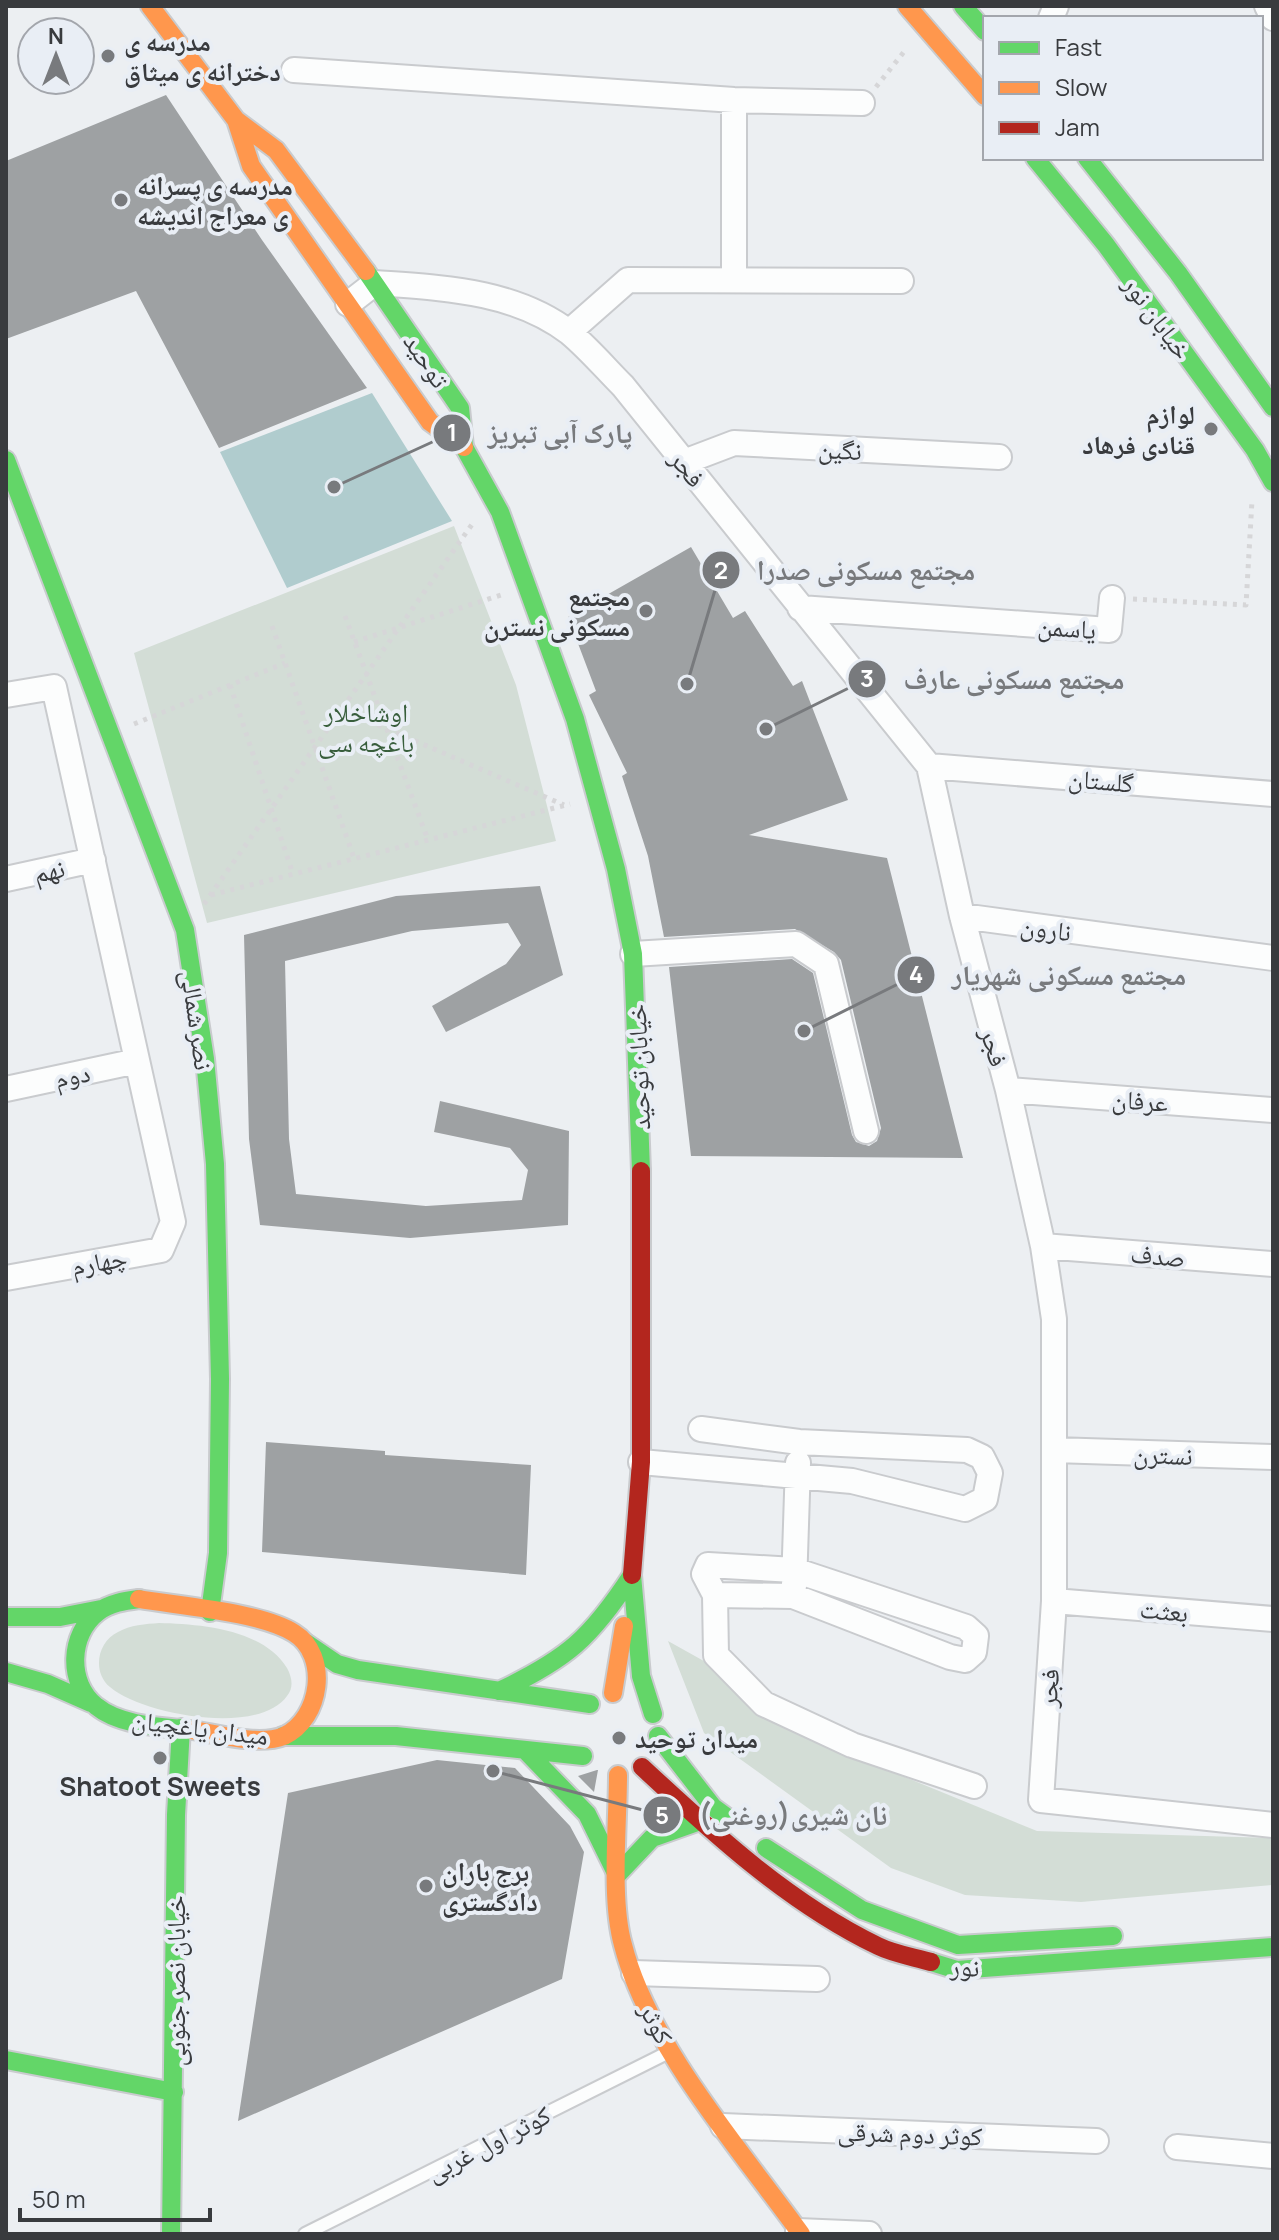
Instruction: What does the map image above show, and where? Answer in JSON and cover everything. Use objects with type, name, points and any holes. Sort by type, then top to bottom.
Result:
[{"type":"main road","points":[[907,6],[983,94]]},
{"type":"main road","points":[[963,6],[983,29]]},
{"type":"main road","name":"توحید","points":[[156,10],[236,120],[276,150],[375,283],[460,408],[464,447]]},
{"type":"main road","name":"توحید","points":[[236,120],[251,166],[430,422],[464,447]]},
{"type":"main road","name":"خیابان نور","points":[[1037,160],[1106,245],[1255,450],[1273,482]]},
{"type":"main road","name":"خیابان نور","points":[[1089,160],[1178,273],[1273,407]]},
{"type":"main road","name":"خیابان توحید","points":[[464,447],[492,497],[530,587],[575,719],[616,869],[633,954],[642,1161],[641,1462],[632,1575],[641,1676],[653,1714]]},
{"type":"main road","name":"نصر شمالی","points":[[6,460],[185,930],[205,1059],[215,1164],[220,1379],[218,1553],[210,1612]]},
{"type":"main road","points":[[499,1691],[574,1652],[595,1632],[632,1575]]},
{"type":"main road","points":[[613,1693],[632,1575]]},
{"type":"main road","points":[[6,1617],[60,1617],[101,1609],[118,1601],[139,1599],[274,1623],[337,1664],[358,1670],[590,1704],[613,1693],[629,1695],[643,1702],[653,1714],[658,1736],[650,1758],[642,1767],[618,1775],[598,1770],[583,1756],[577,1729],[590,1704]]},
{"type":"main road","points":[[91,1703],[80,1686],[75,1665],[77,1644],[86,1624],[101,1609]]},
{"type":"main road","name":"میدان یاغچیان","points":[[6,1672],[48,1684],[122,1717],[261,1739],[283,1736],[300,1724],[312,1707],[317,1687],[316,1667],[306,1643]]},
{"type":"main road","name":"خیابان نصر جنوبی","points":[[171,2234],[176,1815],[181,1728]]},
{"type":"main road","points":[[283,1736],[361,1732],[583,1756]]},
{"type":"main road","name":"نور","points":[[658,1736],[713,1807],[817,1884],[862,1910],[958,1945],[1131,1935]]},
{"type":"main road","points":[[525,1750],[587,1814],[617,1875],[638,1846],[654,1833],[700,1821]]},
{"type":"main road","name":"نور","points":[[642,1767],[700,1821],[795,1898],[880,1947],[957,1970],[1273,1947]]},
{"type":"main road","name":"کوثر","points":[[618,1775],[617,1875],[622,1944],[670,2051],[799,2232]]},
{"type":"main road","points":[[6,2060],[174,2092]]},
{"type":"street","points":[[1267,6],[1273,18]]},
{"type":"street","points":[[294,70],[734,100],[862,103]]},
{"type":"street","points":[[734,100],[734,280]]},
{"type":"street","points":[[569,332],[628,280],[901,281]]},
{"type":"street","points":[[348,304],[375,283]]},
{"type":"street","name":"فجر","points":[[375,283],[455,289],[504,299],[569,332],[623,386],[929,766],[962,916],[1008,1090],[1043,1246],[1054,1319],[1054,1601],[1041,1800],[1273,1825]]},
{"type":"street","name":"نگین","points":[[684,462],[734,443],[999,457]]},
{"type":"street","name":"یاسمن","points":[[800,608],[1109,630],[1112,598]]},
{"type":"street","points":[[6,695],[54,687],[137,1061]]},
{"type":"street","name":"گلستان","points":[[929,766],[1273,794]]},
{"type":"street","name":"نهم","points":[[6,879],[93,860]]},
{"type":"street","name":"نارون","points":[[962,916],[1273,958]]},
{"type":"street","points":[[633,954],[796,944],[826,964],[866,1131]]},
{"type":"street","name":"دوم","points":[[6,1089],[137,1061]]},
{"type":"street","name":"چهارم","points":[[6,1278],[161,1250],[173,1222],[137,1061]]},
{"type":"street","name":"عرفان","points":[[1008,1090],[1273,1110]]},
{"type":"street","name":"صدف","points":[[1043,1246],[1273,1264]]},
{"type":"street","points":[[641,1462],[852,1481],[965,1509],[985,1499],[990,1473],[982,1457],[967,1450],[799,1442],[701,1429]]},
{"type":"street","points":[[793,1596],[799,1442]]},
{"type":"street","name":"نسترن","points":[[1054,1450],[1273,1457]]},
{"type":"street","points":[[715,1595],[793,1596],[950,1657],[965,1660],[974,1652],[976,1636],[966,1627],[794,1570],[708,1565],[704,1574],[715,1595],[716,1655],[764,1704],[852,1745],[974,1786]]},
{"type":"street","name":"بعثت","points":[[1054,1601],[1273,1619]]},
{"type":"street","points":[[634,1973],[817,1979]]},
{"type":"street","name":"کوثر دوم شرقی","points":[[723,2126],[1096,2141]]},
{"type":"street","points":[[1177,2147],[1273,2156]]},
{"type":"street","points":[[799,2232],[869,2234]]},
{"type":"lane","name":"کوثر اول غربی","points":[[305,2234],[670,2051]]},
{"type":"path","points":[[862,103],[925,25]]},
{"type":"path","points":[[185,930],[492,497]]},
{"type":"path","name":"یاسمن","points":[[1112,598],[1246,605],[1252,497]]},
{"type":"path","points":[[354,642],[530,587]]},
{"type":"path","points":[[345,616],[428,840]]},
{"type":"path","points":[[272,626],[354,858]]},
{"type":"path","points":[[112,733],[285,663]]},
{"type":"path","points":[[230,685],[293,874]]},
{"type":"path","points":[[341,709],[565,805]]},
{"type":"path","points":[[210,895],[596,797]]},
{"type":"green space","name":"اوشاخلار باغچه سی","points":[[454,526],[516,685],[556,841],[207,923],[134,653]]},
{"type":"green space","points":[[159,1623],[211,1627],[263,1645],[287,1668],[292,1682],[291,1690],[273,1708],[227,1718],[173,1713],[126,1697],[104,1681],[99,1666],[101,1650],[111,1637],[123,1630]]},
{"type":"green space","points":[[668,1641],[711,1665],[797,1733],[1037,1831],[1273,1838],[1273,1885],[1081,1902],[965,1895],[891,1868],[704,1733]]},
{"type":"water","points":[[372,393],[452,521],[287,588],[220,452]]},
{"type":"building","points":[[166,95],[262,240],[367,388],[219,448],[136,291],[6,339],[6,161]]},
{"type":"building","points":[[691,547],[733,618],[745,611],[793,686],[802,681],[848,800],[749,835],[887,858],[963,1158],[691,1156],[669,967],[792,959],[813,973],[852,1135],[856,1142],[869,1146],[877,1141],[881,1128],[841,960],[834,952],[795,929],[664,937],[648,856],[622,776],[627,773],[589,695],[596,691],[568,617]]},
{"type":"building","points":[[540,886],[563,975],[446,1032],[432,1006],[506,964],[521,945],[508,923],[412,931],[285,961],[289,1139],[296,1194],[426,1206],[522,1200],[528,1170],[510,1148],[434,1132],[440,1101],[569,1131],[568,1225],[410,1238],[260,1225],[249,1139],[244,935],[396,896]]},
{"type":"building","points":[[266,1442],[385,1451],[385,1455],[531,1465],[526,1575],[262,1552]]},
{"type":"building","name":"برج باران دادگستری","points":[[437,1760],[515,1768],[570,1826],[584,1852],[562,1979],[238,2121],[288,1793]]},
{"type":"building","points":[[598,1770],[594,1792],[578,1776]]},
{"type":"traffic: fast","points":[[963,6],[983,29]]},
{"type":"traffic: fast","points":[[1037,160],[1106,245],[1255,450],[1273,482]]},
{"type":"traffic: fast","points":[[1089,160],[1178,273],[1273,407]]},
{"type":"traffic: fast","points":[[366,271],[460,408],[464,447],[500,512],[575,719],[616,869],[633,954],[641,1171]]},
{"type":"traffic: fast","points":[[6,460],[185,930],[205,1059],[215,1164],[220,1379],[218,1553],[210,1612]]},
{"type":"traffic: fast","points":[[632,1575],[641,1676],[653,1714]]},
{"type":"traffic: fast","points":[[499,1691],[543,1668],[576,1645],[632,1575]]},
{"type":"traffic: fast","points":[[139,1599],[107,1606],[88,1621],[81,1633],[75,1659],[80,1685],[96,1706],[117,1718],[192,1730]]},
{"type":"traffic: fast","points":[[6,1617],[60,1617],[101,1609]]},
{"type":"traffic: fast","points":[[306,1643],[337,1664],[358,1670],[590,1704]]},
{"type":"traffic: fast","points":[[6,1672],[48,1684],[91,1703]]},
{"type":"traffic: fast","points":[[171,2234],[176,1815],[181,1728]]},
{"type":"traffic: fast","points":[[283,1736],[396,1736],[583,1756]]},
{"type":"traffic: fast","points":[[658,1736],[713,1807],[728,1818]]},
{"type":"traffic: fast","points":[[525,1750],[587,1814],[617,1875],[652,1838],[700,1821]]},
{"type":"traffic: fast","points":[[766,1848],[862,1910],[958,1945],[1113,1936]]},
{"type":"traffic: fast","points":[[931,1962],[957,1970],[1273,1947]]},
{"type":"traffic: fast","points":[[6,2060],[174,2092]]},
{"type":"traffic: slow","points":[[150,6],[236,120],[276,150],[366,271]]},
{"type":"traffic: slow","points":[[907,6],[983,94]]},
{"type":"traffic: slow","points":[[236,120],[251,166],[430,422],[464,447]]},
{"type":"traffic: slow","points":[[139,1599],[262,1620],[294,1633],[313,1656],[316,1671],[313,1702],[297,1728],[284,1736],[251,1740],[192,1730]]},
{"type":"traffic: slow","points":[[613,1693],[624,1626]]},
{"type":"traffic: slow","points":[[618,1775],[617,1906],[623,1945],[636,1983],[653,2021],[699,2096],[801,2234]]},
{"type":"traffic: jam","points":[[632,1575],[641,1462],[641,1171]]},
{"type":"traffic: jam","points":[[642,1767],[754,1866],[814,1909],[884,1949],[931,1962]]},
{"type":"place","name":"مدرسه ی دخترانه ی میثاق","points":[[108,56]]},
{"type":"place","name":"مدرسه ی پسرانه ی معراج اندیشه","points":[[121,200]]},
{"type":"place","name":"لوازم قنادی فرهاد","points":[[1211,429]]},
{"type":"place","name":"پارک آبی تبریز","points":[[334,487]]},
{"type":"place","name":"مجتمع مسکونی نسترن","points":[[646,611]]},
{"type":"place","name":"مجتمع مسکونی صدرا","points":[[687,684]]},
{"type":"place","name":"مجتمع مسکونی عارف","points":[[766,729]]},
{"type":"place","name":"مجتمع مسکونی شهریار","points":[[804,1031]]},
{"type":"place","name":"میدان توحید","points":[[619,1738]]},
{"type":"place","name":"Shatoot Sweets","points":[[160,1758]]},
{"type":"place","name":"نان شیری(روغنی)","points":[[493,1771]]},
{"type":"place","name":"برج باران دادگستری","points":[[426,1886]]}]
